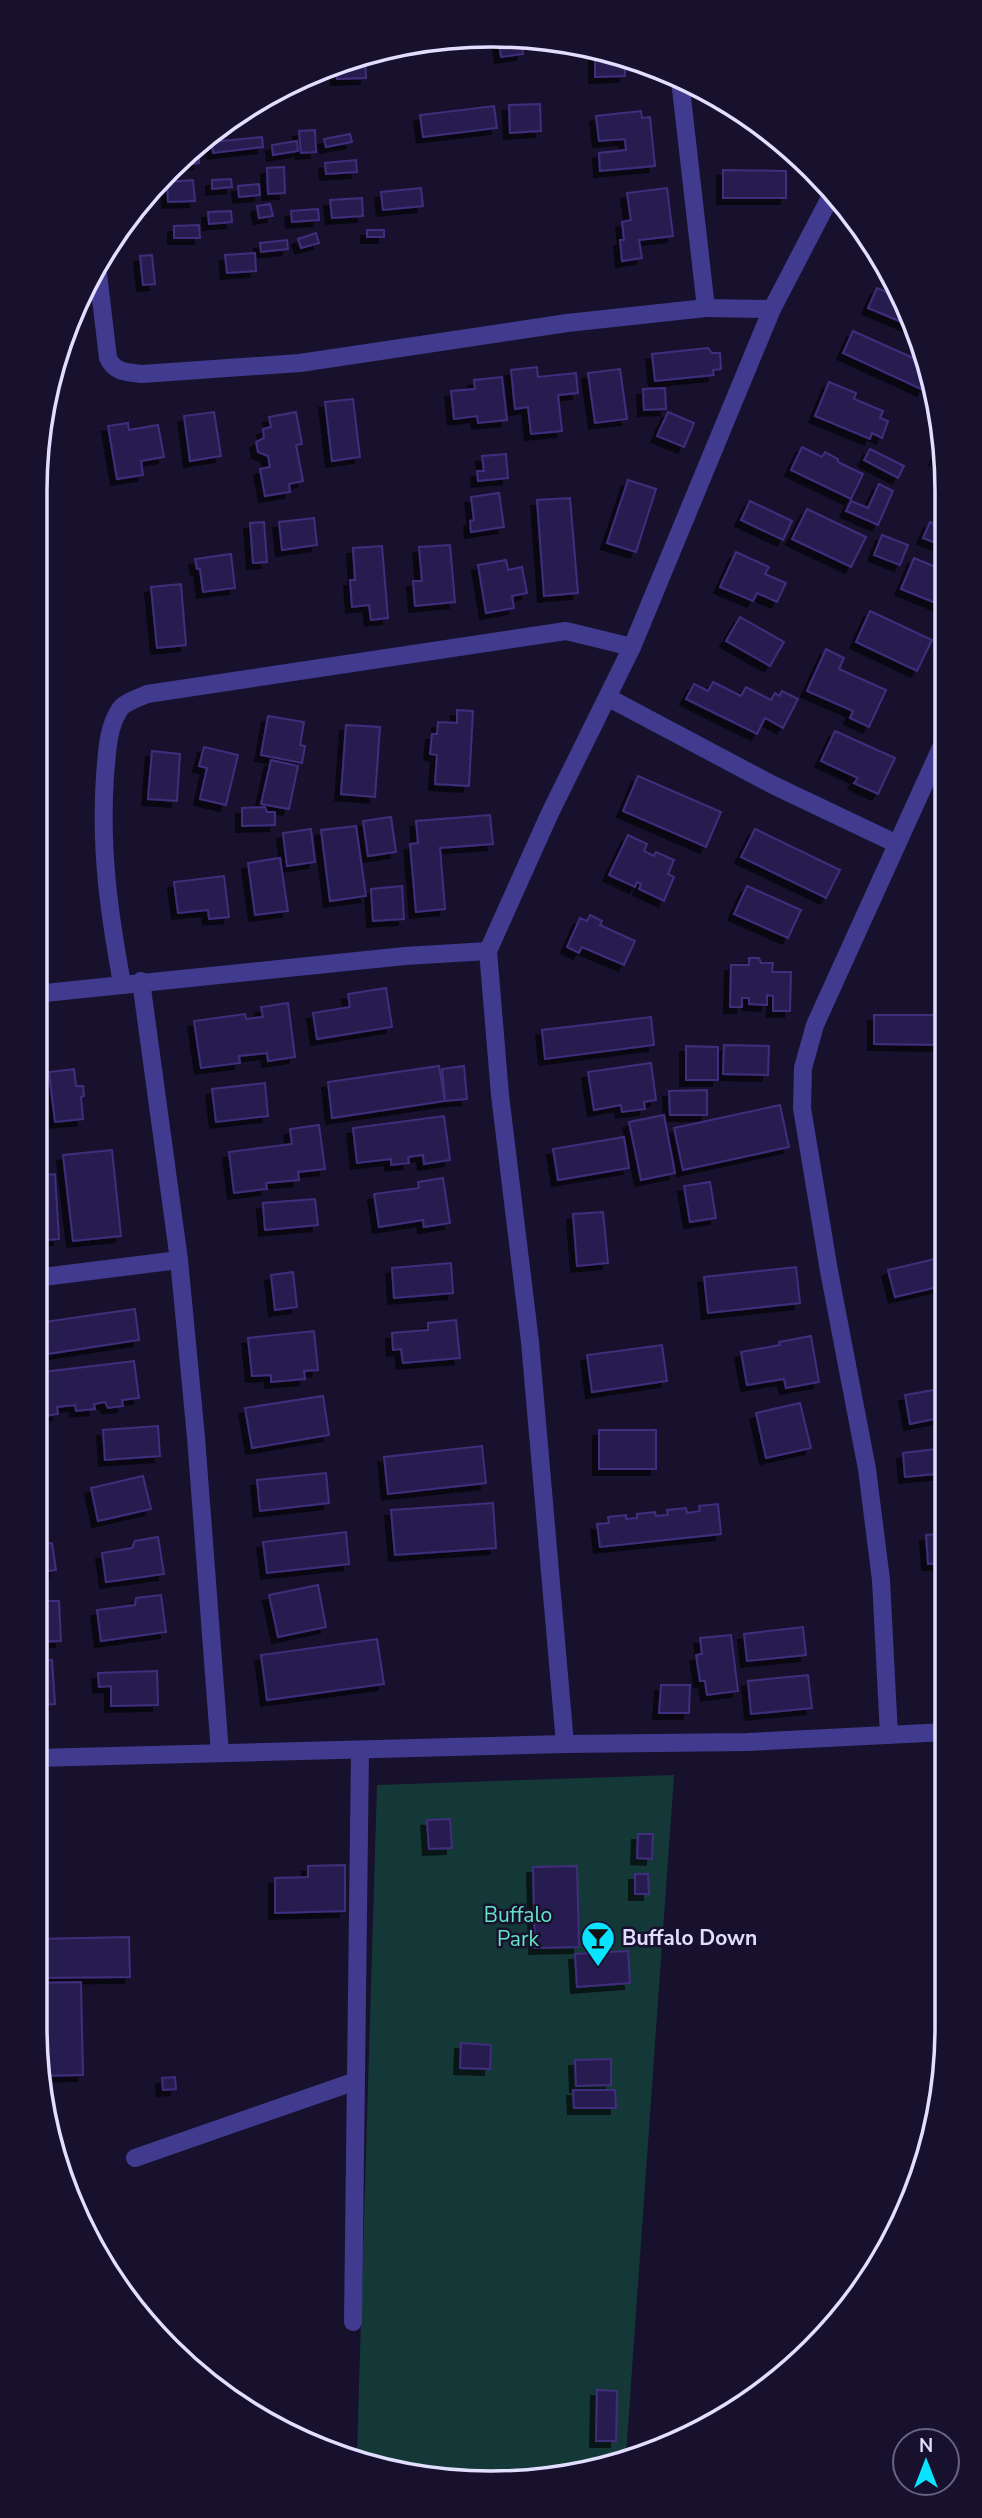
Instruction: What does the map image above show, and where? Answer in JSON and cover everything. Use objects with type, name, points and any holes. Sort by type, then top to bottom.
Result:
[{"type":"street","points":[[681,90],[706,309]]},
{"type":"street","points":[[565,1744],[530,1342],[500,1096],[488,951],[550,813],[632,647],[772,309],[830,205]]},
{"type":"street","points":[[99,284],[107,358],[111,366],[120,372],[142,374],[300,363],[567,323],[706,309],[772,309]]},
{"type":"street","points":[[122,983],[104,864],[103,811],[107,756],[114,721],[122,706],[147,694],[566,631],[632,647]]},
{"type":"street","points":[[609,698],[773,785],[897,844]]},
{"type":"street","points":[[890,1735],[881,1580],[867,1469],[829,1271],[802,1108],[803,1068],[814,1025],[935,761]]},
{"type":"street","points":[[47,992],[405,956],[488,951]]},
{"type":"street","points":[[141,981],[179,1260],[196,1437],[220,1753]]},
{"type":"street","points":[[47,1276],[179,1260]]},
{"type":"street","points":[[47,1758],[748,1742],[935,1733]]},
{"type":"street","points":[[353,2322],[360,1750]]},
{"type":"street","points":[[135,2158],[356,2081]]},
{"type":"green space","name":"Buffalo Park","points":[[674,1775],[626,2449],[549,2467],[491,2471],[433,2467],[357,2450],[377,1785]]},
{"type":"building","points":[[500,47],[522,48],[523,54],[501,57]]},
{"type":"building","points":[[595,60],[625,68],[625,76],[595,77]]},
{"type":"building","points":[[365,65],[366,78],[337,79],[337,75]]},
{"type":"building","points":[[540,104],[541,131],[510,133],[509,105]]},
{"type":"building","points":[[494,106],[497,128],[423,137],[420,115]]},
{"type":"building","points":[[641,111],[642,118],[650,117],[655,166],[600,171],[599,153],[626,150],[625,139],[599,141],[596,116]]},
{"type":"building","points":[[315,130],[316,152],[301,153],[299,131]]},
{"type":"building","points":[[350,134],[352,142],[326,147],[324,139]]},
{"type":"building","points":[[262,137],[263,147],[213,153],[212,146],[218,141]]},
{"type":"building","points":[[297,141],[298,151],[273,155],[272,145]]},
{"type":"building","points":[[356,160],[357,172],[326,174],[325,163]]},
{"type":"building","points":[[284,167],[285,193],[268,194],[267,168]]},
{"type":"building","points":[[723,170],[786,171],[786,198],[723,198]]},
{"type":"building","points":[[231,179],[232,187],[212,189],[212,180]]},
{"type":"building","points":[[193,180],[195,201],[168,202],[167,187],[173,182]]},
{"type":"building","points":[[259,184],[260,195],[239,197],[238,186]]},
{"type":"building","points":[[421,188],[423,206],[383,210],[381,192]]},
{"type":"building","points":[[667,188],[673,236],[639,240],[642,258],[622,261],[622,222],[631,220],[627,193]]},
{"type":"building","points":[[362,198],[363,216],[332,218],[330,200]]},
{"type":"building","points":[[270,204],[273,216],[259,218],[257,206]]},
{"type":"building","points":[[318,209],[319,220],[292,222],[291,211]]},
{"type":"building","points":[[231,211],[232,222],[209,224],[208,212]]},
{"type":"building","points":[[199,225],[200,238],[174,238],[174,226]]},
{"type":"building","points":[[367,230],[384,230],[384,237],[367,237]]},
{"type":"building","points":[[316,233],[319,243],[301,248],[298,239]]},
{"type":"building","points":[[287,240],[288,249],[261,252],[260,243]]},
{"type":"building","points":[[255,253],[256,271],[227,273],[225,255]]},
{"type":"building","points":[[152,255],[155,284],[143,285],[140,256]]},
{"type":"building","points":[[877,288],[888,293],[901,322],[868,308]]},
{"type":"building","points":[[853,331],[914,359],[923,390],[843,353]]},
{"type":"building","points":[[708,348],[712,353],[720,353],[721,369],[713,370],[714,375],[655,381],[652,354]]},
{"type":"building","points":[[537,367],[538,377],[576,373],[578,393],[558,395],[562,431],[531,434],[528,407],[515,409],[511,370]]},
{"type":"building","points":[[620,369],[627,419],[595,423],[588,373]]},
{"type":"building","points":[[502,377],[507,420],[478,423],[477,416],[454,419],[451,391],[475,389],[474,380]]},
{"type":"building","points":[[829,382],[856,393],[854,399],[883,411],[880,418],[888,421],[882,438],[872,433],[870,439],[815,416]]},
{"type":"building","points":[[665,388],[666,409],[644,410],[643,389]]},
{"type":"building","points":[[353,399],[360,457],[332,461],[325,402]]},
{"type":"building","points":[[214,412],[221,456],[190,461],[184,416]]},
{"type":"building","points":[[296,412],[302,444],[296,445],[303,481],[289,484],[290,492],[265,496],[260,469],[270,467],[268,456],[258,452],[256,442],[264,438],[263,429],[271,427],[269,417]]},
{"type":"building","points":[[668,412],[694,423],[684,447],[657,436]]},
{"type":"building","points":[[128,423],[129,430],[158,425],[164,457],[141,461],[143,475],[117,479],[108,426]]},
{"type":"building","points":[[802,447],[822,457],[825,452],[838,459],[838,462],[863,474],[851,499],[791,470]]},
{"type":"building","points":[[870,449],[904,466],[898,478],[864,460]]},
{"type":"building","points":[[506,454],[508,478],[478,481],[477,471],[484,471],[482,456]]},
{"type":"building","points":[[628,480],[656,489],[636,552],[607,543]]},
{"type":"building","points":[[879,484],[893,491],[878,525],[846,511],[851,501],[868,508]]},
{"type":"building","points":[[499,493],[504,527],[471,532],[470,521],[474,520],[471,497]]},
{"type":"building","points":[[570,498],[578,593],[544,596],[537,500]]},
{"type":"building","points":[[750,501],[792,521],[783,540],[741,520]]},
{"type":"building","points":[[807,509],[866,537],[851,567],[792,539]]},
{"type":"building","points":[[314,518],[317,545],[282,550],[279,522]]},
{"type":"building","points":[[264,522],[267,562],[253,563],[250,523]]},
{"type":"building","points":[[930,522],[935,524],[935,543],[923,538]]},
{"type":"building","points":[[882,535],[908,545],[900,565],[874,555]]},
{"type":"building","points":[[450,545],[455,602],[415,606],[413,581],[422,581],[419,547]]},
{"type":"building","points":[[382,546],[388,618],[371,620],[369,605],[352,607],[350,580],[355,580],[353,548]]},
{"type":"building","points":[[736,552],[769,567],[765,574],[786,583],[777,602],[757,593],[753,601],[720,587]]},
{"type":"building","points":[[231,554],[235,588],[203,592],[200,569],[197,569],[195,559]]},
{"type":"building","points":[[914,558],[935,567],[935,603],[901,589]]},
{"type":"building","points":[[506,560],[508,570],[522,567],[527,593],[512,596],[514,608],[486,613],[478,565]]},
{"type":"building","points":[[181,584],[186,645],[157,648],[151,587]]},
{"type":"building","points":[[870,611],[932,640],[917,671],[856,642]]},
{"type":"building","points":[[740,617],[784,642],[770,666],[726,641]]},
{"type":"building","points":[[826,649],[844,658],[839,669],[886,690],[869,727],[850,718],[853,711],[807,691]]},
{"type":"building","points":[[713,682],[741,696],[746,687],[771,700],[775,693],[779,696],[782,691],[798,699],[783,728],[765,718],[757,734],[686,699],[694,684],[708,691]]},
{"type":"building","points":[[457,710],[473,711],[469,786],[435,784],[437,755],[430,754],[432,734],[437,734],[438,722],[457,723]]},
{"type":"building","points":[[268,716],[304,722],[300,745],[305,746],[302,763],[261,755]]},
{"type":"building","points":[[346,725],[380,727],[375,797],[341,794]]},
{"type":"building","points":[[835,731],[895,758],[878,794],[854,783],[858,778],[821,761]]},
{"type":"building","points":[[204,747],[238,755],[226,805],[200,799],[207,768],[199,766]]},
{"type":"building","points":[[152,751],[180,754],[177,801],[148,799]]},
{"type":"building","points":[[271,760],[298,766],[289,809],[261,804]]},
{"type":"building","points":[[638,776],[721,812],[706,847],[623,811]]},
{"type":"building","points":[[265,807],[267,812],[275,812],[275,825],[242,826],[242,808]]},
{"type":"building","points":[[490,815],[493,844],[440,848],[445,909],[416,912],[410,844],[418,843],[416,821]]},
{"type":"building","points":[[391,817],[396,852],[368,856],[363,821]]},
{"type":"building","points":[[356,826],[366,896],[330,901],[321,830]]},
{"type":"building","points":[[311,829],[315,862],[287,866],[283,833]]},
{"type":"building","points":[[755,829],[840,870],[826,898],[741,857]]},
{"type":"building","points":[[628,835],[647,844],[644,851],[654,856],[656,852],[674,860],[668,874],[674,877],[664,901],[639,889],[641,884],[637,882],[635,887],[609,875]]},
{"type":"building","points":[[280,858],[288,911],[255,915],[248,863]]},
{"type":"building","points":[[224,876],[229,917],[209,919],[208,910],[178,913],[174,882]]},
{"type":"building","points":[[402,886],[404,919],[373,921],[371,889]]},
{"type":"building","points":[[747,886],[801,910],[788,938],[734,914]]},
{"type":"building","points":[[590,915],[602,921],[600,925],[635,941],[624,965],[582,947],[579,953],[567,947],[580,918],[587,921]]},
{"type":"building","points":[[749,958],[759,958],[761,963],[773,963],[772,972],[791,972],[790,1011],[773,1011],[773,996],[767,995],[767,1005],[749,1004],[749,998],[742,998],[742,1007],[730,1007],[731,965],[749,965]]},
{"type":"building","points":[[386,988],[392,1027],[317,1039],[313,1013],[350,1007],[348,994]]},
{"type":"building","points":[[288,1003],[295,1057],[268,1061],[267,1053],[239,1056],[240,1063],[201,1068],[194,1021],[245,1014],[246,1019],[263,1017],[261,1007]]},
{"type":"building","points":[[874,1015],[935,1015],[935,1045],[874,1044]]},
{"type":"building","points":[[651,1017],[654,1045],[545,1059],[542,1030]]},
{"type":"building","points":[[724,1045],[769,1046],[768,1075],[723,1074]]},
{"type":"building","points":[[686,1046],[718,1047],[718,1080],[686,1080]]},
{"type":"building","points":[[651,1063],[656,1100],[644,1102],[645,1109],[622,1112],[621,1105],[594,1110],[588,1072]]},
{"type":"building","points":[[439,1066],[445,1101],[332,1118],[328,1082]]},
{"type":"building","points":[[464,1066],[467,1099],[445,1101],[442,1069]]},
{"type":"building","points":[[74,1069],[76,1086],[83,1086],[83,1119],[55,1122],[49,1072]]},
{"type":"building","points":[[265,1083],[268,1116],[216,1122],[212,1089]]},
{"type":"building","points":[[707,1090],[707,1115],[670,1115],[669,1091]]},
{"type":"building","points":[[780,1105],[789,1147],[683,1170],[674,1128]]},
{"type":"building","points":[[664,1115],[675,1173],[641,1180],[629,1122]]},
{"type":"building","points":[[444,1116],[450,1160],[424,1164],[423,1155],[408,1157],[409,1163],[391,1165],[391,1159],[357,1163],[353,1128]]},
{"type":"building","points":[[319,1125],[325,1169],[298,1172],[299,1180],[266,1183],[267,1189],[234,1193],[229,1152],[292,1144],[290,1129]]},
{"type":"building","points":[[624,1137],[629,1168],[558,1180],[553,1149]]},
{"type":"building","points":[[112,1150],[121,1236],[73,1241],[63,1155]]},
{"type":"building","points":[[55,1174],[59,1239],[47,1240],[47,1175]]},
{"type":"building","points":[[443,1178],[450,1223],[424,1227],[423,1220],[379,1227],[374,1194],[419,1188],[418,1182]]},
{"type":"building","points":[[710,1182],[716,1218],[690,1222],[684,1186]]},
{"type":"building","points":[[315,1199],[318,1225],[265,1230],[263,1203]]},
{"type":"building","points":[[603,1212],[608,1263],[577,1266],[573,1214]]},
{"type":"building","points":[[935,1259],[935,1288],[895,1297],[888,1270]]},
{"type":"building","points":[[451,1263],[453,1293],[394,1298],[392,1268]]},
{"type":"building","points":[[796,1267],[800,1303],[708,1313],[704,1277]]},
{"type":"building","points":[[293,1272],[297,1307],[275,1310],[271,1275]]},
{"type":"building","points":[[135,1309],[139,1340],[47,1354],[47,1322]]},
{"type":"building","points":[[456,1320],[460,1358],[403,1363],[401,1349],[393,1350],[392,1333],[428,1330],[428,1323]]},
{"type":"building","points":[[314,1331],[318,1370],[304,1371],[305,1379],[271,1382],[271,1375],[252,1376],[248,1338]]},
{"type":"building","points":[[811,1336],[819,1382],[786,1388],[784,1379],[747,1385],[741,1352]]},
{"type":"building","points":[[662,1345],[667,1381],[592,1392],[587,1355]]},
{"type":"building","points":[[134,1361],[139,1398],[122,1400],[123,1406],[108,1408],[105,1402],[94,1404],[95,1409],[76,1411],[75,1405],[57,1407],[58,1414],[47,1416],[47,1372]]},
{"type":"building","points":[[935,1390],[935,1419],[910,1424],[905,1395]]},
{"type":"building","points":[[323,1396],[329,1435],[252,1448],[245,1408]]},
{"type":"building","points":[[800,1403],[811,1448],[766,1458],[756,1413]]},
{"type":"building","points":[[158,1426],[160,1456],[105,1460],[103,1430]]},
{"type":"building","points":[[599,1430],[656,1430],[656,1469],[599,1469]]},
{"type":"building","points":[[482,1446],[486,1483],[388,1494],[384,1457]]},
{"type":"building","points":[[935,1449],[935,1474],[905,1477],[903,1453]]},
{"type":"building","points":[[326,1473],[329,1503],[260,1511],[257,1480]]},
{"type":"building","points":[[143,1476],[151,1509],[98,1521],[91,1488]]},
{"type":"building","points":[[493,1503],[496,1548],[395,1555],[391,1510]]},
{"type":"building","points":[[718,1504],[721,1534],[600,1547],[597,1524],[609,1523],[608,1517],[626,1515],[626,1519],[637,1518],[637,1514],[655,1512],[656,1516],[668,1515],[667,1510],[686,1508],[687,1513],[700,1511],[699,1506]]},
{"type":"building","points":[[346,1532],[349,1564],[267,1573],[263,1542]]},
{"type":"building","points":[[935,1534],[935,1564],[928,1564],[926,1535]]},
{"type":"building","points":[[158,1537],[164,1574],[106,1582],[102,1553],[132,1548],[135,1541]]},
{"type":"building","points":[[52,1543],[56,1570],[47,1571],[47,1544]]},
{"type":"building","points":[[318,1585],[326,1627],[278,1637],[269,1595]]},
{"type":"building","points":[[161,1595],[166,1632],[101,1641],[97,1610],[135,1605],[136,1598]]},
{"type":"building","points":[[47,1601],[59,1601],[61,1641],[47,1642]]},
{"type":"building","points":[[803,1627],[806,1655],[747,1661],[744,1634]]},
{"type":"building","points":[[731,1635],[738,1691],[707,1695],[705,1681],[700,1681],[696,1655],[702,1654],[700,1638]]},
{"type":"building","points":[[377,1639],[384,1684],[267,1700],[261,1655]]},
{"type":"building","points":[[47,1660],[52,1660],[55,1704],[47,1705]]},
{"type":"building","points":[[157,1671],[158,1705],[111,1706],[111,1686],[99,1687],[98,1673]]},
{"type":"building","points":[[808,1675],[812,1708],[751,1714],[748,1681]]},
{"type":"building","points":[[661,1685],[690,1685],[689,1713],[659,1713]]},
{"type":"building","points":[[450,1819],[452,1848],[429,1849],[427,1820]]},
{"type":"building","points":[[638,1834],[653,1834],[652,1859],[637,1858]]},
{"type":"building","points":[[345,1865],[345,1911],[275,1913],[275,1878],[308,1877],[308,1866]]},
{"type":"building","points":[[577,1866],[579,1947],[535,1948],[533,1867]]},
{"type":"building","points":[[635,1874],[648,1874],[649,1894],[635,1894]]},
{"type":"building","points":[[129,1937],[130,1977],[47,1978],[47,1939]]},
{"type":"building","points":[[628,1951],[630,1983],[577,1987],[575,1954]]},
{"type":"building","points":[[81,1982],[83,2075],[50,2076],[47,1983]]},
{"type":"building","points":[[461,2043],[491,2045],[490,2069],[460,2068]]},
{"type":"building","points":[[611,2059],[611,2085],[576,2086],[575,2060]]},
{"type":"building","points":[[175,2077],[176,2089],[163,2090],[162,2078]]},
{"type":"building","points":[[573,2090],[615,2090],[616,2108],[574,2108]]},
{"type":"building","points":[[597,2390],[617,2391],[616,2441],[596,2441]]},
{"type":"place","name":"Buffalo Down","points":[[598,1968]]}]
